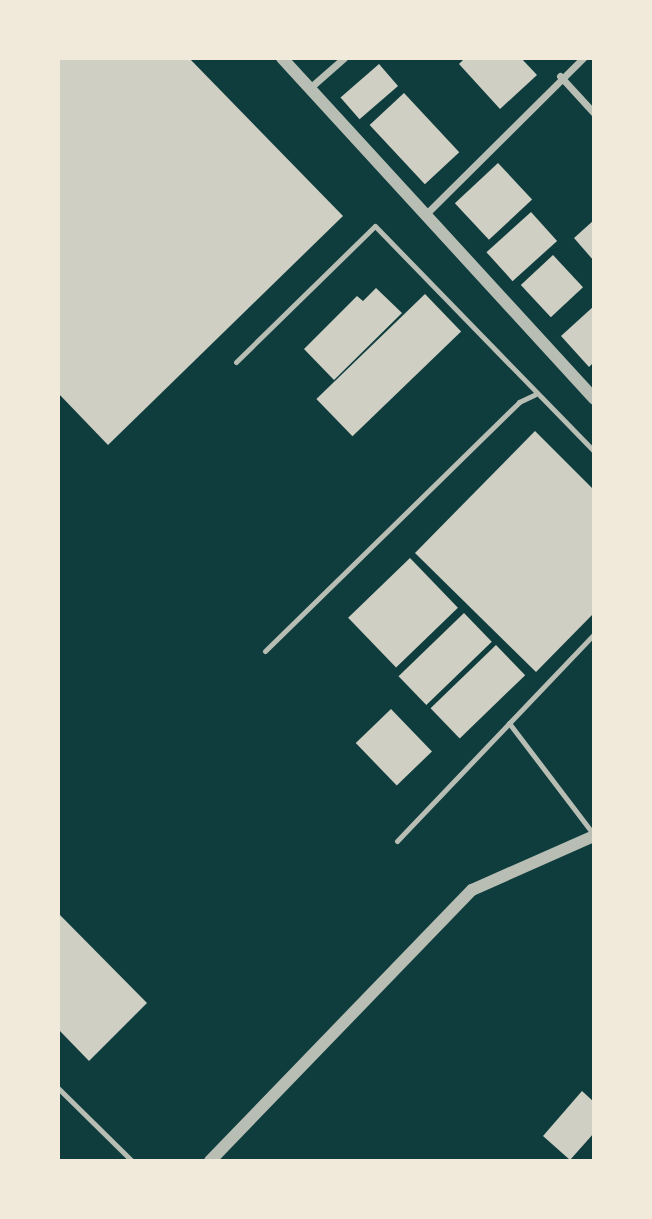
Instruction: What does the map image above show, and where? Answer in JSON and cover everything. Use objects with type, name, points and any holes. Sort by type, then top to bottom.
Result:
[{"type":"street","points":[[282,58],[312,86],[425,215],[594,399]]},
{"type":"street","points":[[312,86],[344,58]]},
{"type":"street","points":[[425,215],[560,76],[583,58]]},
{"type":"street","points":[[560,76],[594,113]]},
{"type":"street","points":[[210,1161],[472,890],[594,836]]},
{"type":"lane","points":[[236,362],[375,226],[534,395],[594,450]]},
{"type":"lane","points":[[265,651],[520,402],[534,395]]},
{"type":"lane","points":[[397,841],[594,635]]},
{"type":"lane","points":[[509,723],[594,836]]},
{"type":"lane","points":[[58,1087],[132,1161]]},
{"type":"building","points":[[58,58],[189,58],[343,216],[108,445],[58,393]]},
{"type":"building","points":[[465,58],[521,58],[537,75],[500,109],[459,64]]},
{"type":"building","points":[[379,64],[398,86],[360,119],[341,97]]},
{"type":"building","points":[[404,93],[459,152],[425,184],[370,125]]},
{"type":"building","points":[[498,163],[532,200],[489,240],[455,203]]},
{"type":"building","points":[[531,212],[557,241],[513,281],[486,252]]},
{"type":"building","points":[[594,220],[594,261],[574,238]]},
{"type":"building","points":[[553,255],[583,287],[551,317],[521,285]]},
{"type":"building","points":[[376,288],[402,313],[334,380],[304,349],[357,296],[363,301]]},
{"type":"building","points":[[425,294],[461,331],[353,436],[316,399]]},
{"type":"building","points":[[594,306],[594,362],[589,367],[561,336]]},
{"type":"building","points":[[535,431],[594,490],[594,613],[536,672],[415,553]]},
{"type":"building","points":[[410,558],[458,608],[396,667],[348,618]]},
{"type":"building","points":[[464,613],[492,642],[426,705],[399,676]]},
{"type":"building","points":[[496,645],[525,675],[460,738],[431,708]]},
{"type":"building","points":[[391,709],[432,751],[397,785],[356,743]]},
{"type":"building","points":[[58,913],[147,1003],[89,1061],[58,1029]]},
{"type":"building","points":[[582,1091],[594,1102],[594,1133],[570,1160],[543,1136]]}]
